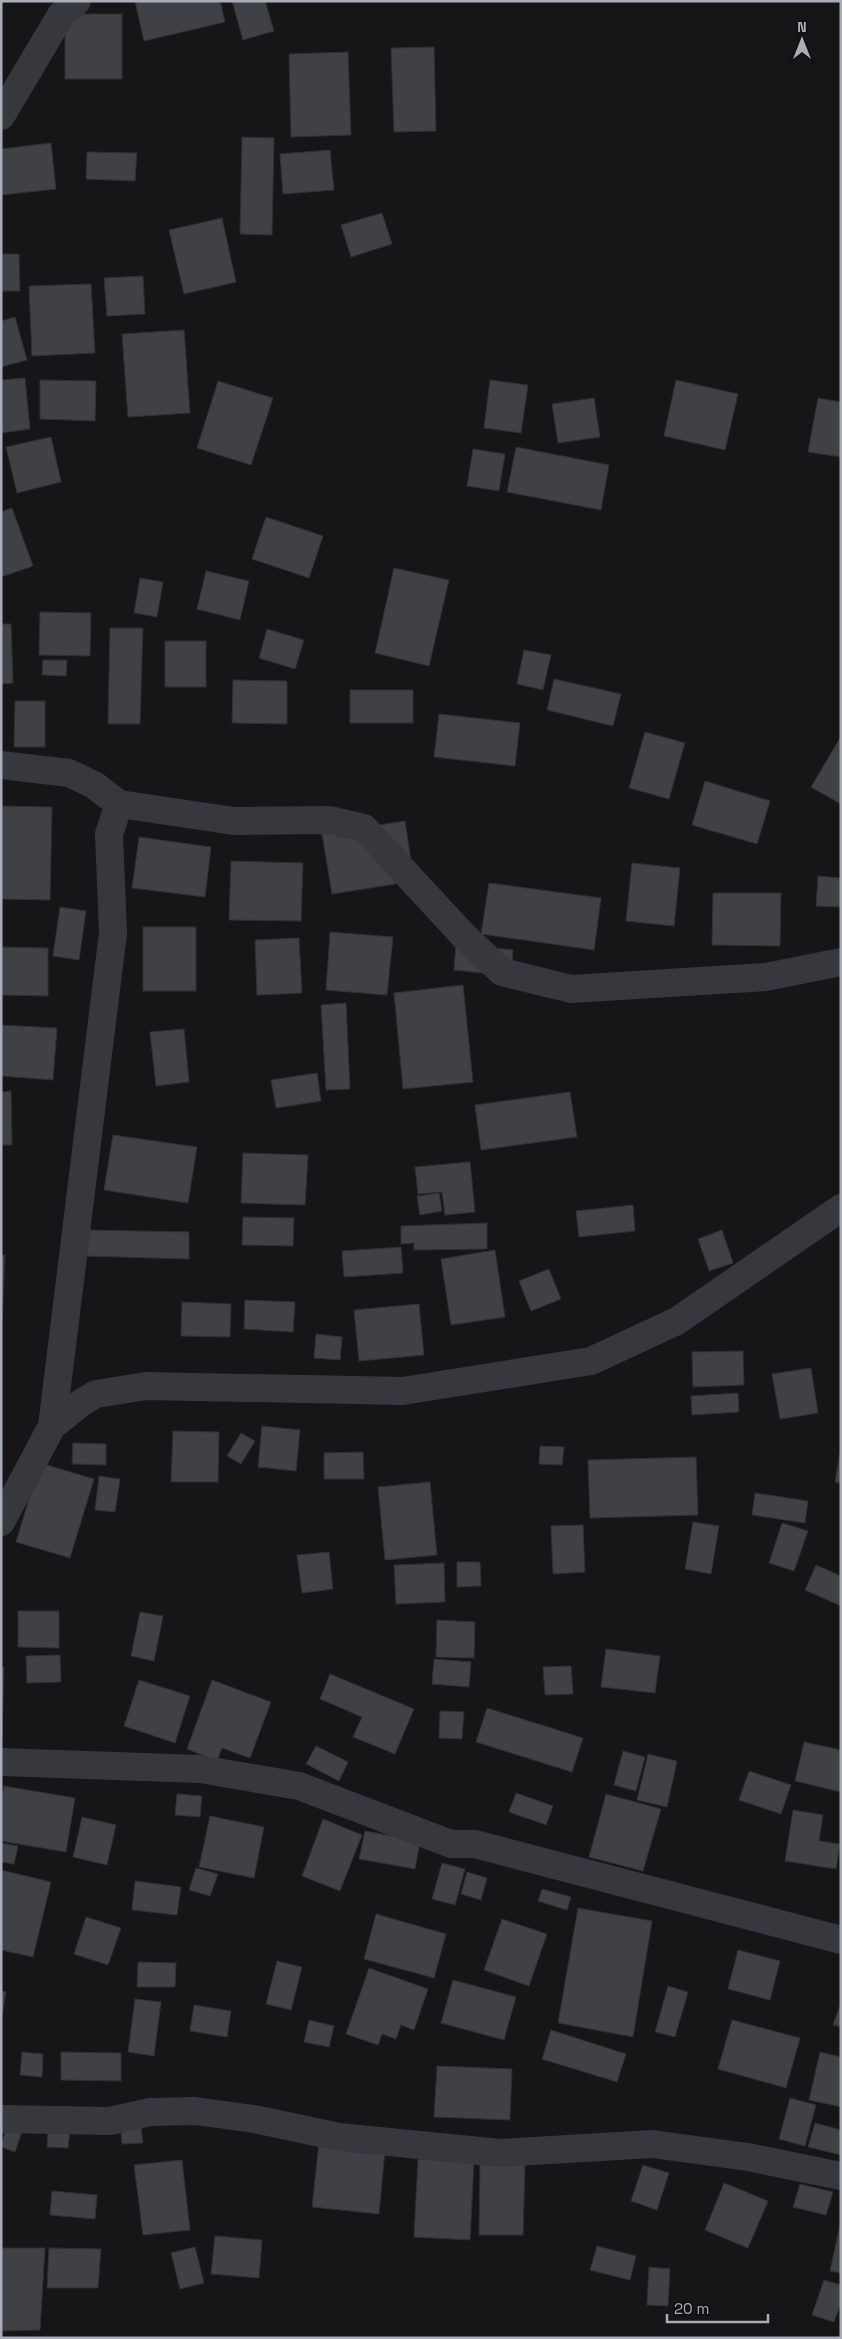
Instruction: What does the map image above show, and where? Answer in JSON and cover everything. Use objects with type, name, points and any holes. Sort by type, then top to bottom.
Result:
[{"type":"street","points":[[1,116],[65,6]]},
{"type":"street","points":[[1,765],[69,773],[94,785],[119,804],[234,821],[329,820],[364,828],[463,935],[502,972],[571,989],[766,977],[841,962]]},
{"type":"street","points":[[1,1522],[52,1426],[113,933],[109,834],[119,804]]},
{"type":"street","points":[[52,1426],[81,1403],[96,1394],[146,1386],[403,1391],[591,1361],[677,1321],[841,1208]]},
{"type":"street","points":[[1,1762],[200,1769],[299,1786],[451,1844],[475,1844],[841,1940]]},
{"type":"street","points":[[1,2119],[110,2122],[150,2112],[195,2111],[254,2119],[339,2137],[500,2154],[652,2144],[748,2157],[841,2176]]},
{"type":"building","points":[[135,1],[220,1],[225,22],[144,41]]},
{"type":"building","points":[[232,1],[265,1],[274,31],[243,40]]},
{"type":"building","points":[[65,14],[122,14],[122,79],[65,79]]},
{"type":"building","points":[[434,47],[436,131],[394,132],[391,48]]},
{"type":"building","points":[[348,52],[351,135],[291,137],[289,54]]},
{"type":"building","points":[[242,137],[274,138],[272,235],[240,234]]},
{"type":"building","points":[[51,143],[56,189],[1,195],[1,149]]},
{"type":"building","points":[[330,150],[334,190],[283,194],[280,154]]},
{"type":"building","points":[[87,152],[137,153],[135,181],[86,179]]},
{"type":"building","points":[[382,213],[392,244],[351,257],[341,225]]},
{"type":"building","points":[[222,218],[236,282],[184,294],[169,230]]},
{"type":"building","points":[[1,254],[19,254],[20,291],[1,291]]},
{"type":"building","points":[[143,276],[145,314],[107,316],[104,278]]},
{"type":"building","points":[[91,284],[95,353],[32,356],[29,286]]},
{"type":"building","points":[[15,317],[27,360],[1,367],[1,321]]},
{"type":"building","points":[[184,330],[190,413],[128,417],[122,334]]},
{"type":"building","points":[[25,378],[30,429],[1,433],[1,380]]},
{"type":"building","points":[[40,380],[96,381],[95,421],[40,419]]},
{"type":"building","points":[[490,380],[528,385],[521,433],[484,428]]},
{"type":"building","points":[[676,380],[738,394],[725,450],[664,436]]},
{"type":"building","points":[[218,381],[273,398],[251,465],[197,448]]},
{"type":"building","points":[[594,398],[600,437],[558,443],[552,404]]},
{"type":"building","points":[[818,398],[841,402],[841,457],[808,452]]},
{"type":"building","points":[[51,437],[61,482],[17,493],[6,447]]},
{"type":"building","points":[[516,447],[609,465],[601,510],[507,492]]},
{"type":"building","points":[[473,449],[505,454],[499,491],[467,486]]},
{"type":"building","points":[[12,508],[33,566],[1,577],[1,512]]},
{"type":"building","points":[[266,517],[323,536],[309,578],[252,559]]},
{"type":"building","points":[[394,568],[449,580],[429,666],[375,653]]},
{"type":"building","points":[[206,571],[249,581],[240,620],[197,609]]},
{"type":"building","points":[[140,578],[163,582],[157,617],[134,613]]},
{"type":"building","points":[[40,612],[91,613],[90,656],[39,655]]},
{"type":"building","points":[[1,624],[11,624],[13,683],[1,684]]},
{"type":"building","points":[[110,628],[143,628],[140,724],[108,724]]},
{"type":"building","points":[[267,629],[304,640],[295,669],[259,658]]},
{"type":"building","points":[[165,641],[206,641],[206,687],[165,687]]},
{"type":"building","points":[[524,650],[551,655],[543,690],[517,684]]},
{"type":"building","points":[[43,660],[67,660],[66,676],[42,675]]},
{"type":"building","points":[[554,679],[621,694],[613,726],[547,710]]},
{"type":"building","points":[[233,680],[287,681],[287,724],[232,723]]},
{"type":"building","points":[[350,690],[413,690],[413,723],[350,723]]},
{"type":"building","points":[[15,701],[45,701],[45,747],[14,747]]},
{"type":"building","points":[[439,714],[520,723],[515,766],[434,757]]},
{"type":"building","points":[[645,732],[685,743],[669,799],[629,788]]},
{"type":"building","points":[[841,738],[841,804],[811,787]]},
{"type":"building","points":[[705,781],[770,801],[757,844],[692,825]]},
{"type":"building","points":[[1,806],[52,807],[50,900],[1,899]]},
{"type":"building","points":[[405,821],[414,881],[332,894],[322,834]]},
{"type":"building","points":[[139,837],[211,847],[205,897],[132,888]]},
{"type":"building","points":[[231,861],[303,863],[301,921],[229,920]]},
{"type":"building","points":[[632,863],[680,868],[674,926],[626,921]]},
{"type":"building","points":[[818,876],[841,878],[841,907],[816,906]]},
{"type":"building","points":[[489,883],[601,898],[594,950],[481,934]]},
{"type":"building","points":[[713,893],[781,893],[780,946],[712,945]]},
{"type":"building","points":[[60,907],[86,911],[79,960],[53,956]]},
{"type":"building","points":[[143,927],[196,927],[196,991],[143,991]]},
{"type":"building","points":[[330,932],[393,937],[387,995],[326,990]]},
{"type":"building","points":[[299,938],[302,993],[257,995],[255,940]]},
{"type":"building","points":[[456,944],[513,950],[511,976],[454,970]]},
{"type":"building","points":[[1,947],[48,948],[48,996],[1,995]]},
{"type":"building","points":[[463,985],[473,1082],[403,1089],[394,993]]},
{"type":"building","points":[[346,1003],[350,1089],[326,1090],[321,1005]]},
{"type":"building","points":[[1,1025],[57,1028],[53,1080],[1,1076]]},
{"type":"building","points":[[184,1029],[189,1082],[156,1086],[150,1032]]},
{"type":"building","points":[[317,1073],[321,1101],[276,1108],[271,1080]]},
{"type":"building","points":[[11,1091],[12,1145],[1,1145],[1,1092]]},
{"type":"building","points":[[570,1092],[577,1137],[481,1150],[475,1105]]},
{"type":"building","points":[[113,1135],[197,1147],[188,1203],[104,1190]]},
{"type":"building","points":[[243,1153],[308,1155],[305,1205],[241,1203]]},
{"type":"building","points":[[470,1162],[475,1212],[445,1215],[442,1192],[418,1194],[415,1167]]},
{"type":"building","points":[[439,1193],[442,1211],[420,1215],[417,1196]]},
{"type":"building","points":[[633,1205],[635,1231],[579,1237],[576,1211]]},
{"type":"building","points":[[243,1217],[294,1218],[293,1246],[242,1245]]},
{"type":"building","points":[[487,1223],[487,1249],[414,1250],[414,1243],[401,1244],[401,1226]]},
{"type":"building","points":[[85,1230],[189,1232],[189,1259],[84,1256]]},
{"type":"building","points":[[722,1230],[733,1263],[709,1271],[698,1239]]},
{"type":"building","points":[[401,1247],[403,1273],[344,1277],[342,1251]]},
{"type":"building","points":[[495,1250],[505,1317],[451,1325],[441,1259]]},
{"type":"building","points":[[1,1255],[5,1255],[2,1324],[1,1324]]},
{"type":"building","points":[[549,1269],[561,1299],[531,1311],[519,1281]]},
{"type":"building","points":[[245,1300],[295,1302],[293,1332],[244,1329]]},
{"type":"building","points":[[182,1302],[231,1304],[230,1337],[181,1336]]},
{"type":"building","points":[[419,1304],[424,1355],[359,1361],[354,1310]]},
{"type":"building","points":[[316,1334],[342,1337],[340,1360],[314,1358]]},
{"type":"building","points":[[743,1351],[744,1385],[693,1387],[692,1352]]},
{"type":"building","points":[[811,1368],[818,1413],[780,1419],[772,1374]]},
{"type":"building","points":[[738,1393],[739,1412],[692,1415],[691,1396]]},
{"type":"building","points":[[262,1426],[300,1430],[296,1471],[258,1467]]},
{"type":"building","points":[[173,1431],[219,1432],[218,1482],[171,1482]]},
{"type":"building","points":[[241,1433],[255,1441],[241,1464],[227,1456]]},
{"type":"building","points":[[73,1443],[106,1444],[106,1465],[72,1464]]},
{"type":"building","points":[[540,1446],[564,1447],[562,1465],[539,1464]]},
{"type":"building","points":[[363,1452],[364,1479],[324,1479],[324,1453]]},
{"type":"building","points":[[841,1453],[841,1483],[835,1482]]},
{"type":"building","points":[[696,1457],[698,1515],[590,1518],[588,1460]]},
{"type":"building","points":[[40,1463],[94,1479],[70,1558],[16,1542]]},
{"type":"building","points":[[99,1476],[120,1479],[115,1512],[95,1510]]},
{"type":"building","points":[[430,1482],[437,1555],[385,1560],[378,1487]]},
{"type":"building","points":[[755,1493],[808,1501],[805,1523],[752,1515]]},
{"type":"building","points":[[693,1522],[719,1526],[711,1574],[685,1569]]},
{"type":"building","points":[[782,1523],[808,1531],[794,1571],[769,1563]]},
{"type":"building","points":[[583,1525],[585,1572],[553,1574],[551,1526]]},
{"type":"building","points":[[329,1552],[333,1589],[302,1593],[297,1555]]},
{"type":"building","points":[[457,1562],[480,1562],[481,1586],[457,1587]]},
{"type":"building","points":[[444,1563],[445,1602],[396,1604],[394,1565]]},
{"type":"building","points":[[816,1565],[841,1576],[841,1606],[805,1590]]},
{"type":"building","points":[[18,1611],[59,1611],[59,1648],[18,1647]]},
{"type":"building","points":[[140,1612],[163,1616],[154,1661],[131,1656]]},
{"type":"building","points":[[437,1620],[475,1622],[474,1658],[436,1657]]},
{"type":"building","points":[[606,1649],[660,1656],[655,1693],[601,1687]]},
{"type":"building","points":[[60,1655],[61,1682],[27,1683],[26,1656]]},
{"type":"building","points":[[434,1659],[471,1662],[469,1687],[432,1684]]},
{"type":"building","points":[[571,1666],[573,1694],[545,1695],[543,1667]]},
{"type":"building","points":[[1,1667],[4,1667],[2,1739],[1,1739]]},
{"type":"building","points":[[330,1674],[414,1709],[395,1754],[353,1737],[362,1717],[320,1699]]},
{"type":"building","points":[[139,1680],[190,1696],[175,1743],[124,1726]]},
{"type":"building","points":[[212,1680],[271,1702],[250,1758],[222,1748],[217,1761],[187,1749]]},
{"type":"building","points":[[487,1708],[583,1738],[572,1772],[476,1742]]},
{"type":"building","points":[[440,1711],[464,1712],[462,1739],[439,1738]]},
{"type":"building","points":[[804,1742],[841,1750],[841,1792],[795,1781]]},
{"type":"building","points":[[316,1746],[348,1762],[339,1781],[306,1764]]},
{"type":"building","points":[[623,1751],[645,1757],[636,1791],[614,1785]]},
{"type":"building","points":[[648,1754],[677,1761],[667,1807],[637,1800]]},
{"type":"building","points":[[749,1771],[791,1785],[781,1814],[739,1800]]},
{"type":"building","points":[[4,1786],[75,1798],[66,1852],[1,1841],[1,1803]]},
{"type":"building","points":[[516,1793],[553,1806],[546,1825],[509,1812]]},
{"type":"building","points":[[177,1794],[202,1796],[200,1817],[175,1815]]},
{"type":"building","points":[[606,1794],[661,1809],[643,1871],[589,1857]]},
{"type":"building","points":[[793,1810],[823,1815],[819,1841],[840,1844],[836,1869],[785,1861]]},
{"type":"building","points":[[210,1816],[264,1827],[254,1878],[199,1867]]},
{"type":"building","points":[[82,1817],[116,1825],[107,1865],[73,1857]]},
{"type":"building","points":[[323,1819],[362,1835],[340,1891],[302,1876]]},
{"type":"building","points":[[365,1831],[420,1841],[415,1869],[359,1859]]},
{"type":"building","points":[[1,1843],[18,1846],[14,1864],[1,1862]]},
{"type":"building","points":[[442,1863],[465,1869],[455,1905],[432,1899]]},
{"type":"building","points":[[196,1868],[218,1874],[210,1896],[189,1890]]},
{"type":"building","points":[[1,1870],[51,1882],[33,1957],[1,1950]]},
{"type":"building","points":[[467,1872],[487,1878],[481,1900],[461,1894]]},
{"type":"building","points":[[135,1881],[181,1887],[177,1915],[132,1910]]},
{"type":"building","points":[[542,1889],[571,1897],[567,1910],[538,1901]]},
{"type":"building","points":[[578,1908],[652,1921],[633,2037],[558,2023]]},
{"type":"building","points":[[376,1914],[446,1934],[434,1978],[364,1959]]},
{"type":"building","points":[[86,1917],[121,1928],[108,1965],[74,1954]]},
{"type":"building","points":[[502,1919],[547,1934],[529,1986],[484,1970]]},
{"type":"building","points":[[738,1950],[780,1961],[770,2000],[728,1989]]},
{"type":"building","points":[[277,1961],[302,1967],[291,2010],[266,2004]]},
{"type":"building","points":[[138,1962],[176,1963],[175,1987],[137,1987]]},
{"type":"building","points":[[369,1968],[428,1989],[414,2030],[401,2025],[396,2039],[382,2034],[378,2045],[346,2034]]},
{"type":"building","points":[[453,1980],[516,1997],[504,2040],[441,2023]]},
{"type":"building","points":[[668,1986],[688,1992],[675,2037],[655,2032]]},
{"type":"building","points":[[1,1991],[6,1992],[2,2017],[1,2017]]},
{"type":"building","points":[[135,1999],[161,2002],[154,2056],[128,2052]]},
{"type":"building","points":[[841,2003],[841,2027],[833,2025]]},
{"type":"building","points":[[194,2005],[231,2011],[227,2037],[190,2031]]},
{"type":"building","points":[[309,2020],[334,2026],[329,2047],[304,2042]]},
{"type":"building","points":[[732,2020],[800,2038],[786,2088],[718,2069]]},
{"type":"building","points":[[551,2030],[626,2054],[617,2082],[542,2059]]},
{"type":"building","points":[[22,2052],[43,2054],[42,2077],[20,2075]]},
{"type":"building","points":[[61,2052],[121,2053],[121,2081],[61,2080]]},
{"type":"building","points":[[820,2052],[841,2057],[841,2107],[809,2100]]},
{"type":"building","points":[[437,2066],[512,2069],[510,2120],[434,2117]]},
{"type":"building","points":[[790,2098],[816,2105],[805,2146],[779,2139]]},
{"type":"building","points":[[140,2120],[143,2143],[122,2144],[120,2122]]},
{"type":"building","points":[[8,2121],[24,2126],[15,2152],[1,2147]]},
{"type":"building","points":[[815,2123],[841,2130],[841,2155],[808,2147]]},
{"type":"building","points":[[48,2129],[70,2130],[68,2148],[47,2147]]},
{"type":"building","points":[[319,2143],[385,2150],[379,2214],[312,2207]]},
{"type":"building","points":[[418,2159],[474,2161],[470,2240],[414,2237]]},
{"type":"building","points":[[182,2160],[190,2230],[143,2235],[134,2165]]},
{"type":"building","points":[[480,2163],[525,2164],[523,2235],[479,2235]]},
{"type":"building","points":[[643,2165],[669,2173],[657,2210],[631,2201]]},
{"type":"building","points":[[724,2183],[768,2201],[748,2248],[705,2230]]},
{"type":"building","points":[[800,2184],[833,2192],[826,2215],[793,2207]]},
{"type":"building","points":[[52,2191],[97,2195],[95,2219],[50,2215]]},
{"type":"building","points":[[841,2220],[841,2273],[830,2271]]},
{"type":"building","points":[[215,2236],[262,2240],[259,2278],[211,2274]]},
{"type":"building","points":[[597,2246],[636,2256],[630,2280],[590,2270]]},
{"type":"building","points":[[195,2247],[204,2283],[180,2289],[171,2253]]},
{"type":"building","points":[[1,2248],[45,2248],[40,2330],[1,2331]]},
{"type":"building","points":[[49,2248],[101,2249],[98,2288],[47,2288]]},
{"type":"building","points":[[649,2267],[670,2269],[668,2306],[647,2305]]},
{"type":"building","points":[[824,2280],[841,2285],[841,2303],[834,2322],[812,2315]]}]
